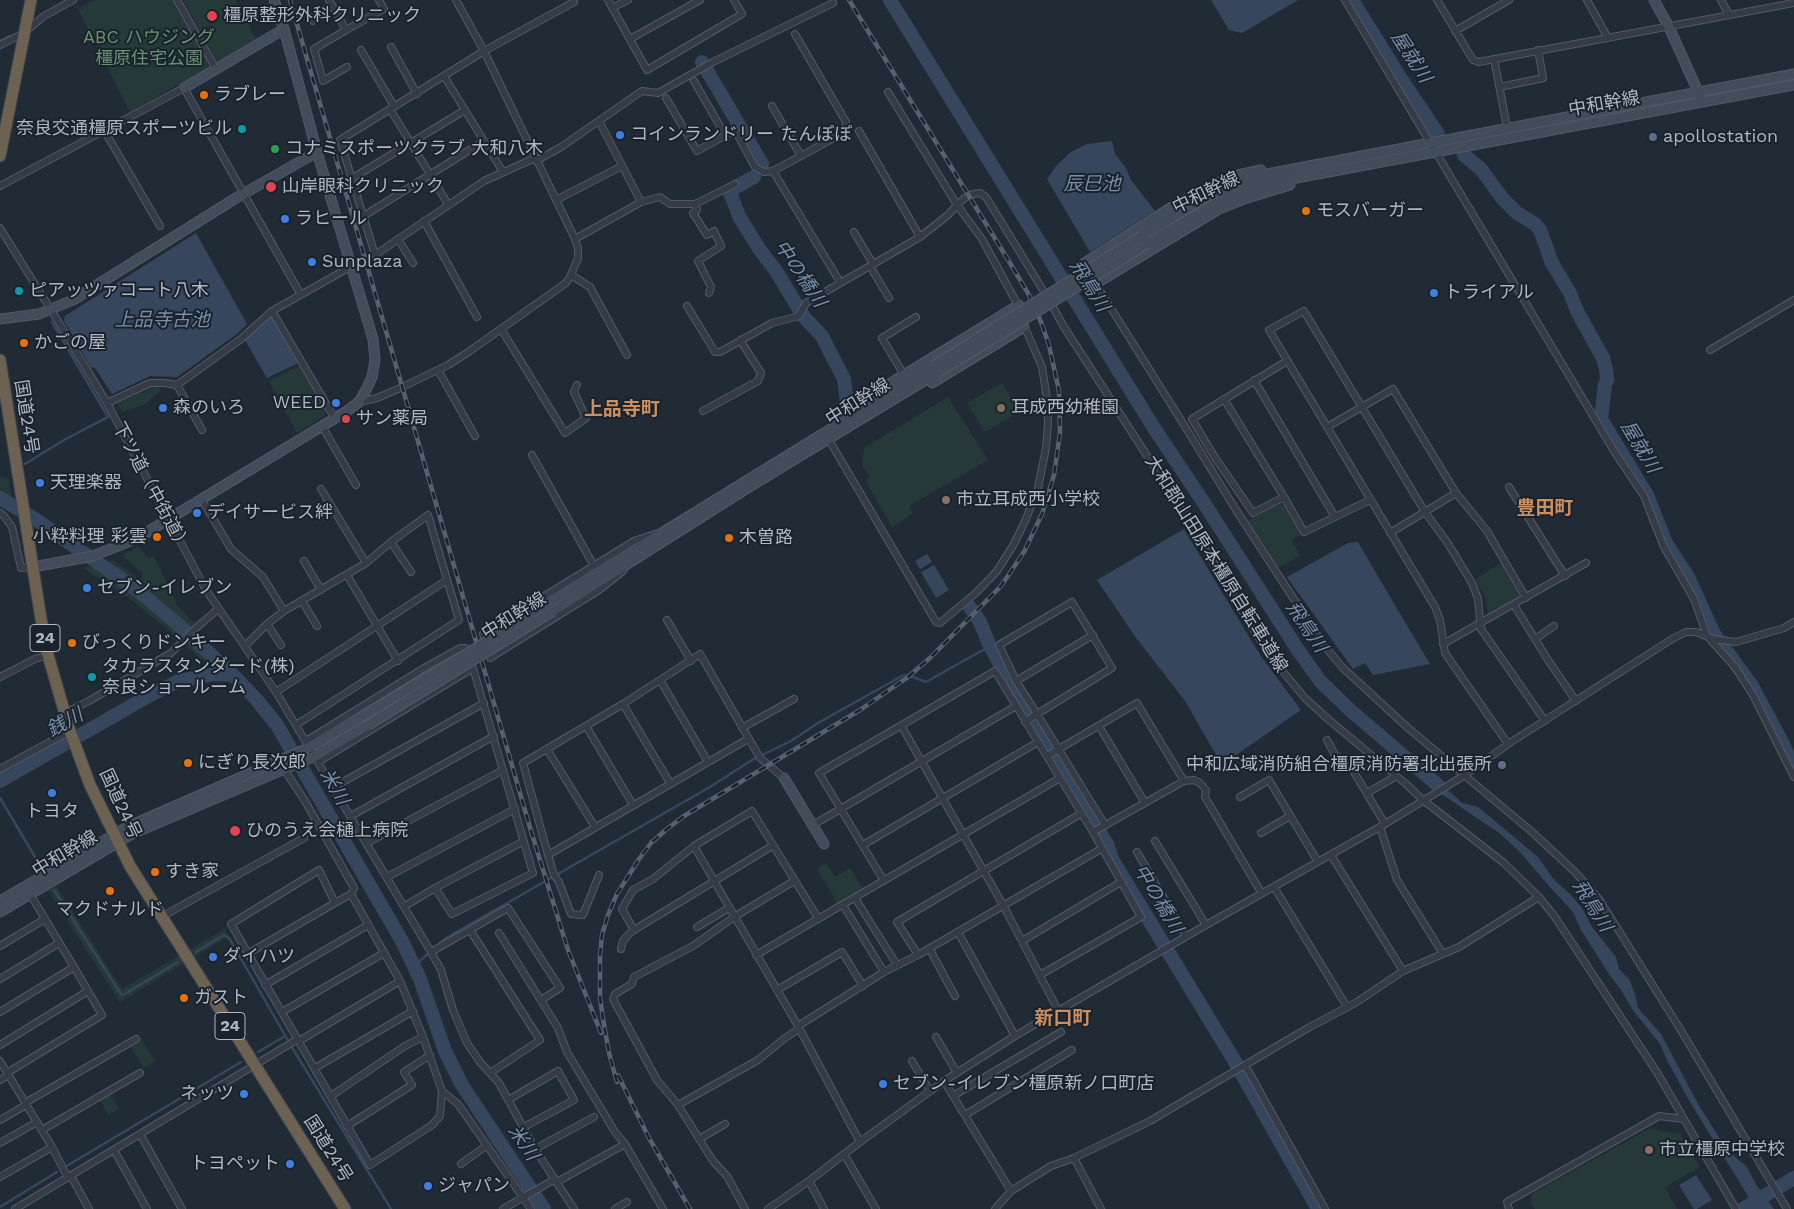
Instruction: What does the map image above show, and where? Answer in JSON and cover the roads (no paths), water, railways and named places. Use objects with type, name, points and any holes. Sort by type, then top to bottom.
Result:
[{"type":"highway","points":[[0,156],[32,0]]},
{"type":"highway","name":"国道24号","points":[[0,360],[20,493],[48,655],[71,732],[90,785],[115,838],[162,917],[345,1209]]},
{"type":"main road","points":[[33,567],[104,552],[144,534],[335,419],[358,402],[372,377],[375,351],[352,266],[317,152],[284,29],[274,0]]},
{"type":"main road","points":[[1654,0],[1668,26],[1702,102]]},
{"type":"main road","points":[[184,88],[284,29]]},
{"type":"main road","name":"中和幹線","points":[[284,766],[307,746],[361,717],[645,553],[828,440],[1142,236],[1220,190],[1262,175],[1794,74]]},
{"type":"main road","name":"中和幹線","points":[[0,900],[115,838],[284,766],[314,759],[550,607],[662,532],[814,438],[935,370],[1192,216],[1236,193],[1264,184],[1794,85]]},
{"type":"main road","points":[[0,319],[26,316],[50,310],[72,300],[243,193],[317,152]]},
{"type":"main road","points":[[1084,264],[1180,202],[1233,176],[1288,165],[1321,164]]},
{"type":"main road","points":[[1095,284],[1219,209],[1304,178]]},
{"type":"main road","points":[[1049,300],[1090,275]]},
{"type":"main road","points":[[814,438],[853,406],[1019,305]]},
{"type":"main road","points":[[828,440],[846,436],[1024,327]]},
{"type":"main road","points":[[784,778],[824,844]]},
{"type":"main road","name":"中和幹線","points":[[0,912],[115,838]]},
{"type":"street","points":[[0,45],[24,33],[44,16],[73,0]]},
{"type":"street","points":[[177,0],[216,69]]},
{"type":"street","points":[[347,67],[323,80],[314,49],[384,9],[379,0]]},
{"type":"street","points":[[358,402],[377,398],[438,370],[461,357],[566,283],[572,275],[578,258],[578,248],[575,239],[484,51],[456,0]]},
{"type":"street","points":[[608,0],[647,70],[742,14],[734,0]]},
{"type":"street","points":[[612,8],[628,0]]},
{"type":"street","points":[[630,39],[700,0]]},
{"type":"street","points":[[1345,0],[1614,451],[1644,496],[1664,547],[1694,599],[1713,638],[1753,695],[1794,777]]},
{"type":"street","points":[[1437,0],[1473,60],[1479,62],[1794,3]]},
{"type":"street","points":[[1455,31],[1509,0]]},
{"type":"street","points":[[1587,0],[1608,38]]},
{"type":"street","points":[[1721,0],[1729,15]]},
{"type":"street","points":[[574,2],[484,51],[340,140],[375,256],[484,181],[561,148],[642,91],[658,93],[713,62],[833,3]]},
{"type":"street","points":[[313,21],[311,18],[331,3],[346,30]]},
{"type":"street","points":[[666,98],[697,151],[735,130],[755,167],[764,172],[774,171],[841,134],[845,129],[846,122],[796,34]]},
{"type":"street","points":[[391,47],[417,94]]},
{"type":"street","points":[[361,50],[411,143],[448,204]]},
{"type":"street","points":[[1500,87],[1543,78],[1538,50]]},
{"type":"street","points":[[1494,59],[1507,128]]},
{"type":"street","points":[[444,76],[503,172]]},
{"type":"street","points":[[694,82],[725,135]]},
{"type":"street","points":[[0,186],[184,88],[301,294]]},
{"type":"street","points":[[828,440],[936,622],[940,623],[977,592],[997,571],[1014,544],[1026,520],[1038,488],[1046,448],[1047,400],[1042,367],[1024,327],[1019,305],[982,239],[957,205],[888,92]]},
{"type":"street","points":[[772,106],[801,156]]},
{"type":"street","points":[[352,179],[465,110]]},
{"type":"street","points":[[599,121],[641,202]]},
{"type":"street","points":[[104,130],[160,226]]},
{"type":"street","points":[[859,131],[920,236]]},
{"type":"street","points":[[362,217],[484,141]]},
{"type":"street","points":[[556,200],[622,166]]},
{"type":"street","points":[[774,171],[840,282]]},
{"type":"street","points":[[575,239],[641,202],[660,196],[670,204],[695,204],[734,184]]},
{"type":"street","name":"大和郡山田原本橿原自転車道線","points":[[957,205],[968,195],[980,193],[986,197],[1064,328],[1182,510],[1269,655],[1305,698],[1504,863],[1538,897],[1555,917],[1644,1051],[1683,1119]]},
{"type":"street","points":[[695,204],[697,210],[693,213],[707,236],[714,231],[721,246],[698,261],[711,288],[709,293]]},
{"type":"street","points":[[687,306],[715,352],[720,352],[772,323],[801,313],[806,303],[934,227],[957,205]]},
{"type":"street","points":[[424,221],[477,316]]},
{"type":"street","name":"下ツ道（中街道）","points":[[0,228],[107,403],[192,565],[218,609],[276,692],[314,759],[334,787],[405,906],[441,970],[453,1010],[467,1043],[499,1083],[535,1149],[574,1209]]},
{"type":"street","points":[[854,232],[889,298]]},
{"type":"street","points":[[398,239],[413,263]]},
{"type":"street","points":[[107,403],[150,384],[164,383],[177,385],[241,339],[272,311],[352,266]]},
{"type":"street","points":[[572,275],[590,286],[627,355]]},
{"type":"street","points":[[1090,275],[1236,510],[1323,644],[1349,673],[1408,728],[1531,831],[1575,872],[1598,899],[1682,1032],[1787,1209]]},
{"type":"street","points":[[1710,350],[1794,300]]},
{"type":"street","points":[[272,311],[335,419]]},
{"type":"street","points":[[1508,744],[1445,653],[1441,627],[1435,607],[1269,330],[1304,311],[1425,512],[1447,542],[1476,591],[1480,607],[1481,629],[1545,721]]},
{"type":"street","points":[[904,375],[882,338],[916,317]]},
{"type":"street","points":[[501,329],[565,433],[586,418],[574,392],[576,384]]},
{"type":"street","points":[[703,411],[758,381],[761,373],[740,340]]},
{"type":"street","points":[[1284,497],[1253,513],[1192,419],[1287,361]]},
{"type":"street","points":[[438,370],[475,436]]},
{"type":"street","points":[[1254,380],[1335,517]]},
{"type":"street","points":[[177,385],[202,430]]},
{"type":"street","points":[[1327,426],[1393,389],[1456,493],[1487,531],[1526,598]]},
{"type":"street","points":[[1224,398],[1304,532],[1370,500]]},
{"type":"street","points":[[322,426],[356,486]]},
{"type":"street","points":[[532,455],[594,566]]},
{"type":"street","points":[[1509,487],[1565,576]]},
{"type":"street","points":[[321,489],[366,563]]},
{"type":"street","points":[[1390,533],[1456,493]]},
{"type":"street","points":[[202,500],[231,549],[263,577],[284,611]]},
{"type":"street","points":[[0,513],[12,527],[21,568],[33,567]]},
{"type":"street","points":[[245,646],[267,624],[284,611],[366,563],[428,515],[460,620],[296,725]]},
{"type":"street","points":[[645,553],[599,590],[490,658],[483,634],[634,541],[662,532]]},
{"type":"street","points":[[391,542],[411,572]]},
{"type":"street","points":[[304,561],[321,590]]},
{"type":"street","points":[[1443,644],[1586,563]]},
{"type":"street","points":[[347,575],[398,661]]},
{"type":"street","points":[[276,692],[447,580]]},
{"type":"street","points":[[302,601],[317,626]]},
{"type":"street","points":[[1031,718],[1112,668],[1072,602],[1000,645],[1031,718],[1038,742],[1049,756],[1060,778],[1095,831],[1101,848],[1141,917],[1040,975]]},
{"type":"street","points":[[1514,605],[1576,700]]},
{"type":"street","points":[[65,713],[77,708],[171,653],[218,609]]},
{"type":"street","points":[[667,620],[691,661]]},
{"type":"street","points":[[768,1209],[944,1081],[1015,1036],[1186,936],[1383,825],[1463,776],[1576,700],[1686,632],[1696,632],[1713,638],[1736,642],[1784,628],[1794,622]]},
{"type":"street","points":[[267,624],[281,645]]},
{"type":"street","points":[[1535,639],[1554,626]]},
{"type":"street","points":[[1016,681],[1093,635]]},
{"type":"street","points":[[307,746],[460,648],[466,648],[494,736],[533,873],[452,914],[436,888]]},
{"type":"street","points":[[599,876],[583,915],[571,914],[560,882],[554,875],[523,763],[623,704],[700,654],[760,758],[784,778]]},
{"type":"street","points":[[0,677],[48,655]]},
{"type":"street","points":[[314,759],[473,668]]},
{"type":"street","points":[[884,881],[819,773],[995,671],[1016,706],[1031,718],[1059,750],[1104,826]]},
{"type":"street","points":[[660,680],[708,762]]},
{"type":"street","points":[[742,728],[794,699]]},
{"type":"street","points":[[334,787],[484,703]]},
{"type":"street","points":[[1049,756],[1137,703],[1184,780]]},
{"type":"street","points":[[623,704],[670,784]]},
{"type":"street","points":[[813,825],[1016,706]]},
{"type":"street","points":[[901,725],[1003,905],[1058,1010]]},
{"type":"street","points":[[586,726],[633,805]]},
{"type":"street","points":[[1099,726],[1144,803]]},
{"type":"street","points":[[0,769],[71,732]]},
{"type":"street","points":[[351,816],[494,736]]},
{"type":"street","points":[[548,855],[748,739]]},
{"type":"street","points":[[1326,740],[1335,755],[1348,762],[1367,793],[1383,825],[1397,880],[1443,954]]},
{"type":"street","points":[[863,845],[1038,742]]},
{"type":"street","points":[[547,749],[595,827]]},
{"type":"street","points":[[247,954],[351,894],[354,888],[284,766]]},
{"type":"street","points":[[367,843],[503,770]]},
{"type":"street","points":[[756,955],[1060,778]]},
{"type":"street","points":[[1367,793],[1393,778]]},
{"type":"street","points":[[1095,831],[1184,780],[1194,780],[1200,783],[1206,790],[1205,797],[1262,894]]},
{"type":"street","points":[[1240,797],[1269,780],[1318,862]]},
{"type":"street","points":[[387,877],[514,809]]},
{"type":"street","points":[[634,930],[622,910],[633,890],[653,879],[694,846],[752,811],[818,918]]},
{"type":"street","points":[[918,955],[897,922],[1082,813]]},
{"type":"street","points":[[1261,834],[1290,816]]},
{"type":"street","points":[[162,917],[304,838]]},
{"type":"street","points":[[405,906],[524,841]]},
{"type":"street","points":[[1155,841],[1206,925]]},
{"type":"street","points":[[694,846],[799,1027],[860,1142]]},
{"type":"street","points":[[621,949],[623,941],[634,930],[772,846]]},
{"type":"street","points":[[678,1105],[758,1060],[799,1027],[884,972],[918,955],[1101,848]]},
{"type":"street","points":[[1136,852],[1186,936]]},
{"type":"street","points":[[1331,855],[1403,971]]},
{"type":"street","points":[[335,903],[319,870],[231,924],[370,1165],[432,1125],[440,1116],[442,1091],[423,1037],[400,981],[351,894]]},
{"type":"street","points":[[745,1209],[727,1176],[713,1161],[678,1105],[657,1080],[612,999],[615,994],[632,984],[634,977],[693,946],[734,917],[794,880]]},
{"type":"street","points":[[1022,941],[1121,882]]},
{"type":"street","points":[[1274,887],[1347,1008]]},
{"type":"street","points":[[0,1080],[102,1015],[30,894]]},
{"type":"street","points":[[995,1209],[1011,1191],[1051,1166],[1074,1158],[1150,1121],[1308,1028],[1347,1008],[1403,971],[1459,947],[1538,897]]},
{"type":"street","points":[[855,898],[897,966]]},
{"type":"street","points":[[843,905],[884,972]]},
{"type":"street","points":[[431,952],[508,908],[560,988],[541,1000]]},
{"type":"street","points":[[697,927],[729,908]]},
{"type":"street","points":[[0,946],[44,919]]},
{"type":"street","points":[[265,985],[368,925]]},
{"type":"street","points":[[470,930],[540,1040],[490,1073]]},
{"type":"street","points":[[865,939],[876,932]]},
{"type":"street","points":[[958,932],[1015,1036]]},
{"type":"street","points":[[499,933],[558,1028],[567,1052],[663,1209]]},
{"type":"street","points":[[0,979],[59,943]]},
{"type":"street","points":[[929,948],[955,996]]},
{"type":"street","points":[[777,990],[842,952],[863,986]]},
{"type":"street","points":[[282,1012],[384,953]]},
{"type":"street","points":[[0,1012],[74,967]]},
{"type":"street","points":[[15,1209],[255,1064],[400,981]]},
{"type":"street","points":[[0,1045],[88,991]]},
{"type":"street","points":[[315,1068],[412,1011]]},
{"type":"street","points":[[953,1096],[1061,1032]]},
{"type":"street","points":[[331,1096],[406,1046],[423,1037]]},
{"type":"street","points":[[936,1037],[957,1073]]},
{"type":"street","points":[[0,1120],[136,1039]]},
{"type":"street","points":[[965,1115],[1072,1050]]},
{"type":"street","points":[[347,1126],[412,1085],[404,1072],[430,1056]]},
{"type":"street","points":[[0,1061],[70,1177],[86,1208]]},
{"type":"street","points":[[912,1061],[930,1091]]},
{"type":"street","points":[[1245,1065],[1325,1209]]},
{"type":"street","points":[[508,1100],[558,1071],[574,1100],[524,1127]]},
{"type":"street","points":[[42,1130],[140,1073]]},
{"type":"street","points":[[944,1081],[1011,1191]]},
{"type":"street","points":[[442,1091],[458,1104],[525,1197],[531,1209]]},
{"type":"street","points":[[1509,1209],[1508,1202],[1659,1116],[1683,1119],[1736,1209]]},
{"type":"street","points":[[535,1149],[594,1117]]},
{"type":"street","points":[[0,1143],[37,1122]]},
{"type":"street","points":[[699,1139],[725,1124]]},
{"type":"street","points":[[140,1134],[182,1209]]},
{"type":"street","points":[[503,1209],[625,1144]]},
{"type":"street","points":[[461,1164],[487,1145]]},
{"type":"street","points":[[0,1177],[52,1147]]},
{"type":"street","points":[[114,1150],[146,1209]]},
{"type":"street","points":[[844,1154],[876,1209]]},
{"type":"street","points":[[1074,1158],[1101,1209]]},
{"type":"street","points":[[809,1181],[824,1209]]},
{"type":"street","points":[[614,1209],[627,1202]]},
{"type":"water","points":[[1211,0],[1298,0],[1242,33],[1229,30]]},
{"type":"water","name":"辰巳池","points":[[1112,141],[1115,154],[1126,168],[1131,180],[1155,211],[1090,252],[1047,179],[1056,166],[1071,152],[1087,144]]},
{"type":"water","name":"上品寺古池","points":[[196,233],[247,324],[237,334],[177,377],[150,376],[112,394],[95,368],[91,367],[64,321],[65,316]]},
{"type":"water","points":[[271,314],[298,363],[267,378],[245,340]]},
{"type":"water","points":[[1184,529],[1260,655],[1301,710],[1226,762],[1219,760],[1185,701],[1134,635],[1097,580]]},
{"type":"water","points":[[1358,542],[1430,664],[1373,675],[1365,663],[1353,669],[1287,577],[1348,543]]},
{"type":"water","points":[[927,554],[932,562],[920,569],[915,561]]},
{"type":"water","points":[[934,565],[949,590],[936,598],[921,572]]},
{"type":"water","points":[[1428,772],[1462,803],[1478,807],[1538,857],[1555,881],[1582,908],[1592,927],[1616,957],[1619,969],[1629,979],[1638,1008],[1661,1034],[1698,1104],[1727,1150],[1747,1167],[1757,1186],[1774,1209],[1756,1209],[1690,1102],[1660,1044],[1632,1009],[1581,930],[1573,912],[1519,851],[1499,833],[1443,795],[1428,781]]},
{"type":"water","points":[[1696,1175],[1712,1200],[1694,1209],[1679,1185]]},
{"type":"waterway","name":"飛鳥川","points":[[890,0],[1154,428],[1298,650],[1320,681],[1350,710],[1441,788]]},
{"type":"waterway","name":"屋就川","points":[[1352,0],[1438,134]]},
{"type":"waterway","points":[[0,41],[10,36]]},
{"type":"waterway","name":"中の橋川","points":[[702,62],[762,164]]},
{"type":"waterway","name":"屋就川","points":[[1464,155],[1481,169],[1502,198],[1517,213],[1535,224],[1540,230],[1552,263],[1570,293],[1577,311],[1603,358],[1607,380],[1601,419],[1647,495],[1666,543],[1688,577],[1714,634],[1752,686],[1783,744],[1794,770]]},
{"type":"waterway","name":"中の橋川","points":[[754,177],[734,188],[730,193],[740,218],[804,317],[822,336],[844,379],[847,403]]},
{"type":"waterway","points":[[25,464],[64,440],[108,417],[52,322]]},
{"type":"waterway","name":"米川","points":[[0,498],[35,519],[137,590],[233,675],[277,725],[403,943],[420,979],[445,1051],[462,1085],[544,1209]]},
{"type":"waterway","name":"中の橋川","points":[[969,606],[979,620],[990,646],[1022,705],[1107,844],[1113,861],[1234,1060],[1318,1209]]},
{"type":"waterway","points":[[438,945],[446,938],[710,787],[752,760],[791,741],[818,723],[902,676],[908,675],[926,682],[990,646]]},
{"type":"waterway","name":"銭川","points":[[0,781],[152,694],[179,681],[214,674],[233,675]]},
{"type":"waterway","points":[[0,798],[35,857]]},
{"type":"waterway","points":[[54,890],[121,994],[123,995],[178,962]]},
{"type":"waterway","points":[[196,952],[224,935],[229,938],[293,1049],[391,1209]]},
{"type":"waterway","points":[[414,966],[430,952]]},
{"type":"waterway","points":[[258,1052],[285,1036]]},
{"type":"waterway","points":[[65,1167],[241,1062]]},
{"type":"waterway","points":[[0,1207],[57,1172]]},
{"type":"waterway","name":"中の橋川","points":[[1743,1209],[1794,1178]]},
{"type":"railway","points":[[290,0],[531,831],[568,950],[601,1033]]},
{"type":"railway","points":[[617,1082],[609,1053],[600,997],[600,955],[602,935],[608,915],[617,894],[639,859],[651,843],[684,816],[860,710],[908,677],[931,657],[1001,586],[1024,552],[1042,514],[1054,475],[1060,433],[1059,391],[1049,345],[1041,322],[1029,295],[1010,263],[849,0]]},
{"type":"railway","points":[[618,1075],[649,1138],[690,1209]]},
{"type":"place","name":"橿原整形外科クリニック","points":[[212,16]]},
{"type":"place","name":"ラブレー","points":[[204,95]]},
{"type":"place","name":"奈良交通橿原スポーツビル","points":[[242,129]]},
{"type":"place","name":"コインランドリー たんぽぽ","points":[[620,135]]},
{"type":"place","name":"apollostation","points":[[1653,137]]},
{"type":"place","name":"コナミスポーツクラブ 大和八木","points":[[275,149]]},
{"type":"place","name":"山岸眼科クリニック","points":[[271,187]]},
{"type":"place","name":"モスバーガー","points":[[1306,211]]},
{"type":"place","name":"ラヒール","points":[[285,219]]},
{"type":"place","name":"Sunplaza","points":[[312,262]]},
{"type":"place","name":"ピアッツァコート八木","points":[[19,291]]},
{"type":"place","name":"トライアル","points":[[1434,293]]},
{"type":"place","name":"かごの屋","points":[[24,343]]},
{"type":"place","name":"WEED","points":[[336,403]]},
{"type":"place","name":"森のいろ","points":[[163,408]]},
{"type":"place","name":"耳成西幼稚園","points":[[1001,408]]},
{"type":"place","name":"サン薬局","points":[[346,419]]},
{"type":"place","name":"天理楽器","points":[[40,483]]},
{"type":"place","name":"市立耳成西小学校","points":[[946,500]]},
{"type":"place","name":"デイサービス絆","points":[[197,513]]},
{"type":"place","name":"小粋料理 彩雲","points":[[157,537]]},
{"type":"place","name":"木曽路","points":[[729,538]]},
{"type":"place","name":"セブン-イレブン","points":[[87,588]]},
{"type":"place","name":"びっくりドンキー","points":[[72,643]]},
{"type":"place","name":"タカラスタンダード(株) 奈良ショールーム","points":[[92,677]]},
{"type":"place","name":"にぎり長次郎","points":[[188,763]]},
{"type":"place","name":"中和広域消防組合橿原消防署北出張所","points":[[1502,765]]},
{"type":"place","name":"トヨタ","points":[[52,793]]},
{"type":"place","name":"ひのうえ会樋上病院","points":[[235,831]]},
{"type":"place","name":"すき家","points":[[155,872]]},
{"type":"place","name":"マクドナルド","points":[[110,891]]},
{"type":"place","name":"ダイハツ","points":[[213,957]]},
{"type":"place","name":"ガスト","points":[[184,998]]},
{"type":"place","name":"セブン-イレブン橿原新ノ口町店","points":[[883,1084]]},
{"type":"place","name":"ネッツ","points":[[244,1094]]},
{"type":"place","name":"市立橿原中学校","points":[[1649,1150]]},
{"type":"place","name":"トヨペット","points":[[290,1164]]},
{"type":"place","name":"ジャパン","points":[[428,1186]]},
{"type":"district","name":"上品寺町","points":[[622,409]]},
{"type":"district","name":"豊田町","points":[[1545,508]]},
{"type":"district","name":"新口町","points":[[1063,1018]]},
{"type":"park label","name":"ABC ハウジング 橿原住宅公園","points":[[149,48]]}]
